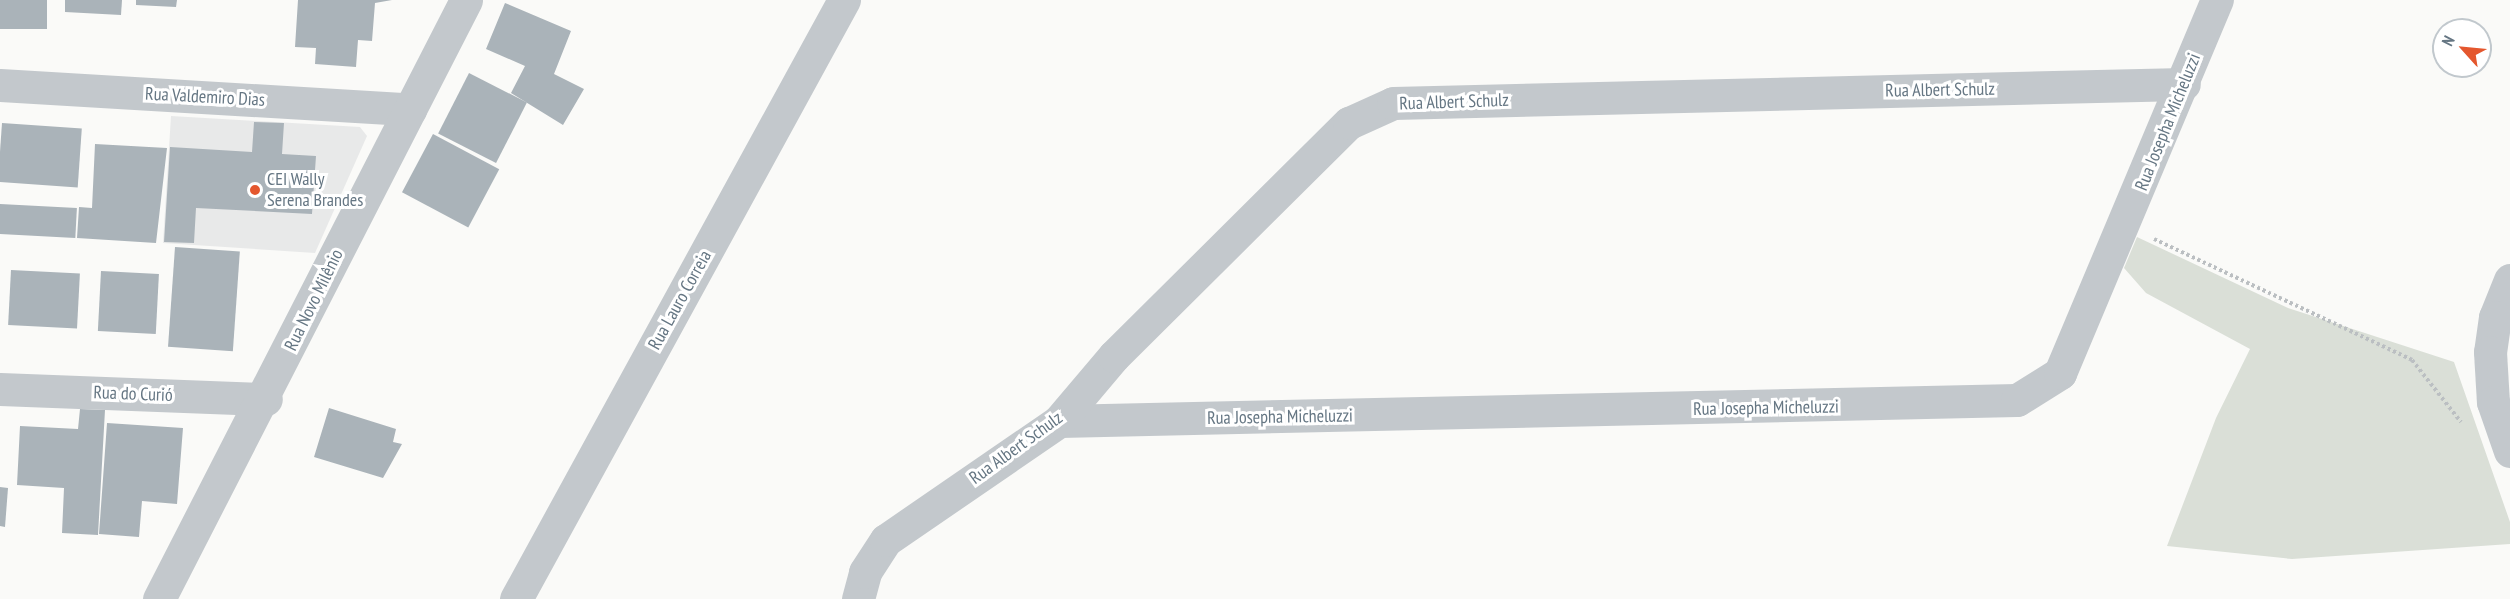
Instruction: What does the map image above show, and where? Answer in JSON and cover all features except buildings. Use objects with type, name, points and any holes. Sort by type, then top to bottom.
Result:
[{"type":"street","name":"Rua Novo Milênio","points":[[159,599],[266,399],[466,0]]},
{"type":"street","name":"Rua Lauro Correia","points":[[516,599],[844,0]]},
{"type":"street","name":"Rua Josepha Micheluzzi","points":[[1059,422],[2017,400],[2060,373],[2126,226],[2217,0]]},
{"type":"street","name":"Rua Albert Schulz","points":[[858,599],[865,572],[886,540],[1059,422],[1114,356],[1349,123],[1393,103],[2184,84]]},
{"type":"street","name":"Rua Valdemiro Dias","points":[[0,85],[410,109]]},
{"type":"street","points":[[2510,280],[2494,317],[2500,352],[2493,402],[2510,450]]},
{"type":"street","name":"Rua do Curió","points":[[0,390],[266,399]]},
{"type":"path","points":[[2126,226],[2412,360],[2466,429]]},
{"type":"shaded area","name":"CEI Wally Serena Brandes","points":[[171,116],[360,127],[367,136],[315,253],[163,243]]},
{"type":"shaded area","points":[[2137,237],[2288,308],[2454,362],[2510,522],[2510,544],[2292,559],[2167,546],[2216,418],[2250,349],[2146,293],[2124,268]]},
{"type":"place","name":"CEI Wally Serena Brandes","points":[[255,190]]}]
